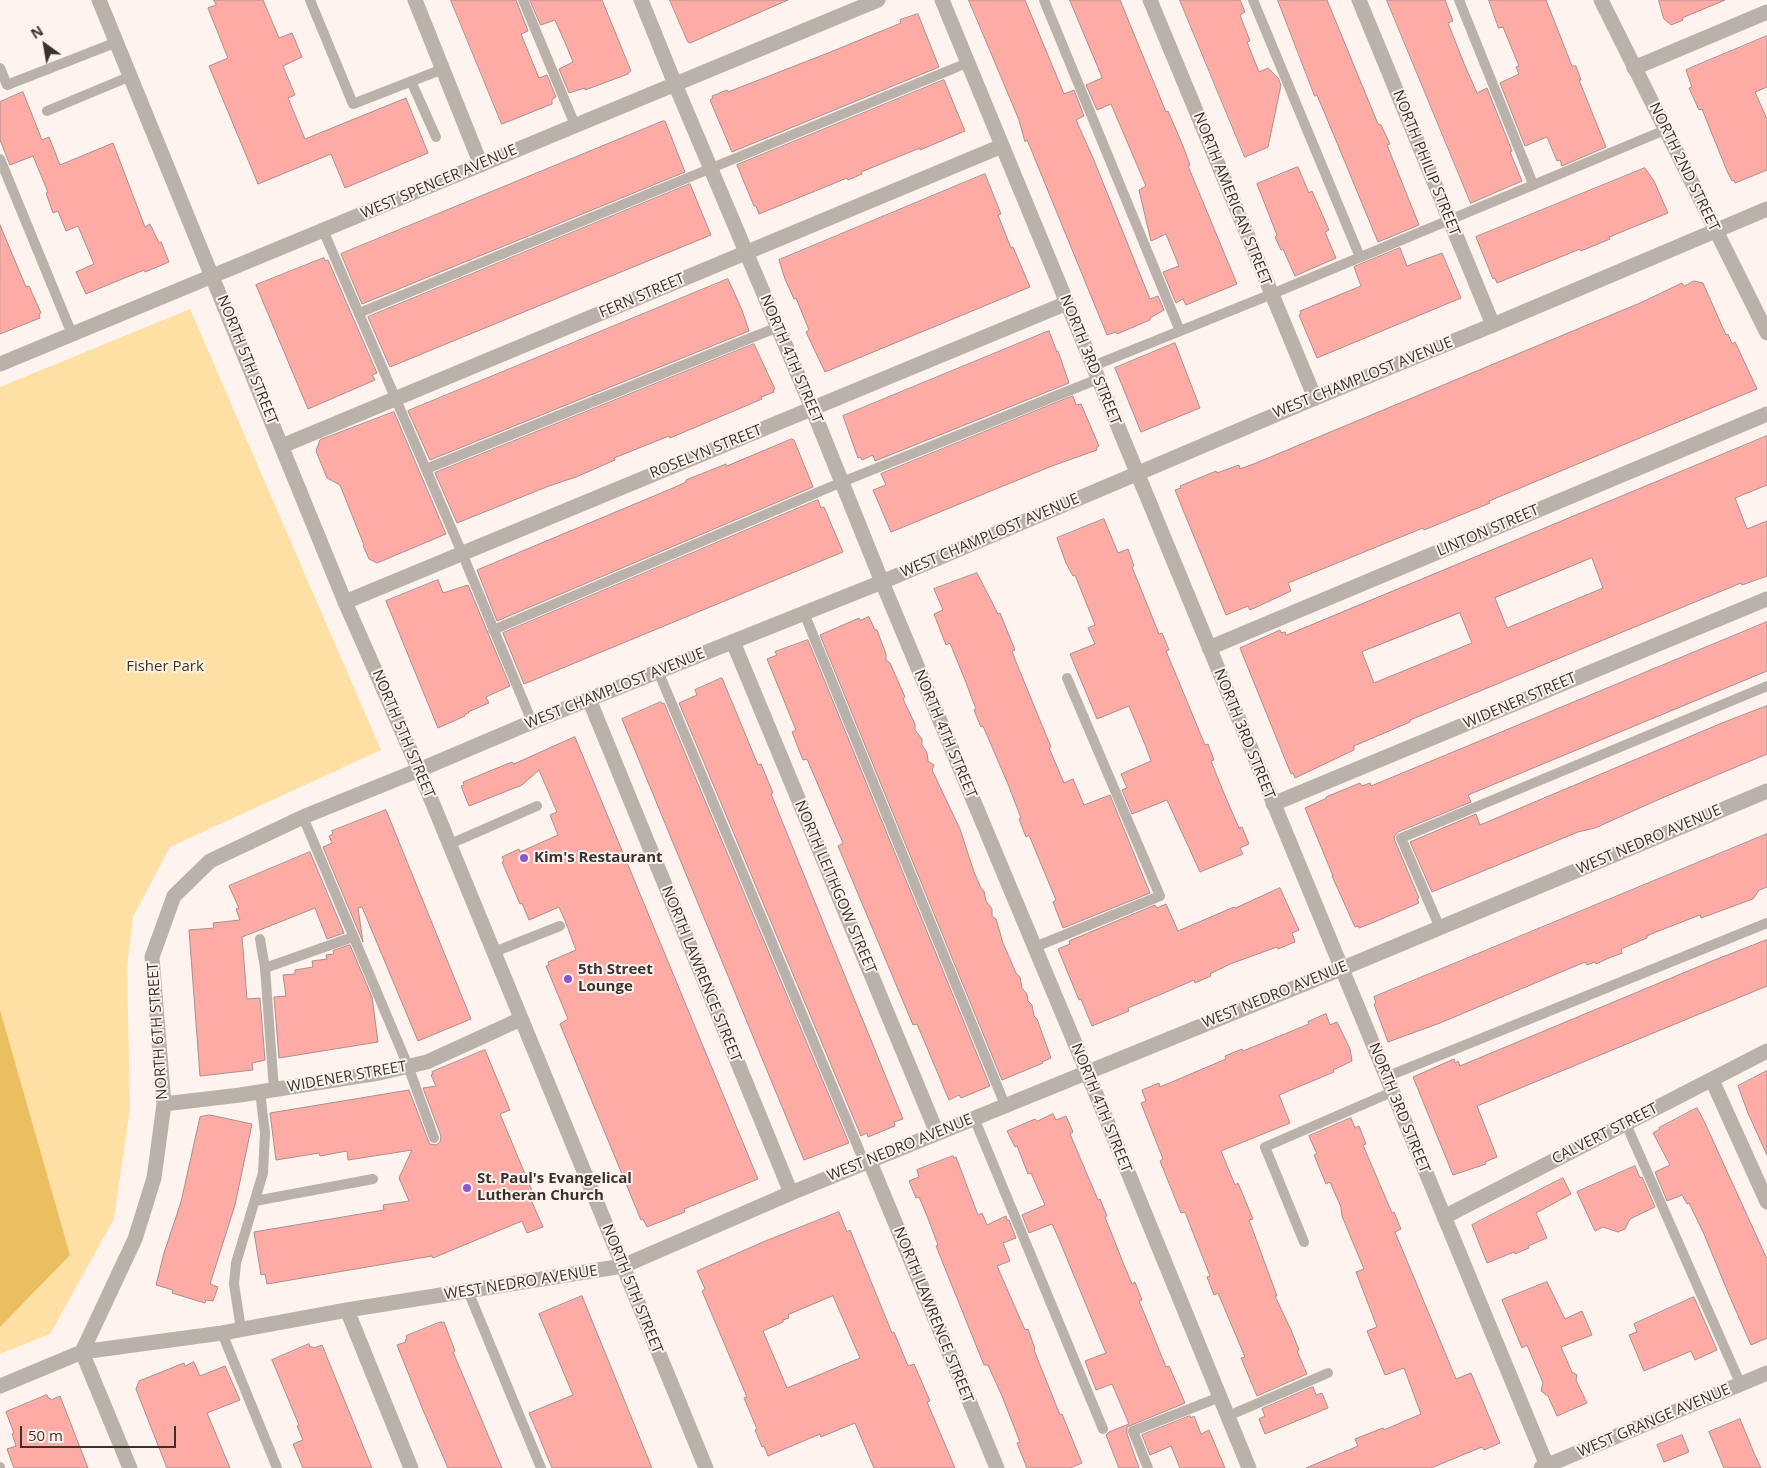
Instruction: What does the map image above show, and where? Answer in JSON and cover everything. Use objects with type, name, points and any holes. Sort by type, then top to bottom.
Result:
[{"type":"street","name":"NORTH 5TH STREET","points":[[100,0],[345,602],[450,844],[706,1468]]},
{"type":"street","points":[[415,0],[481,164]]},
{"type":"street","name":"NORTH 4TH STREET","points":[[641,0],[674,84],[812,408],[882,582],[1250,1468]]},
{"type":"street","name":"WEST SPENCER AVENUE","points":[[0,364],[878,0]]},
{"type":"street","name":"NORTH 3RD STREET","points":[[942,0],[1444,1217],[1545,1467]]},
{"type":"street","name":"NORTH AMERICAN STREET","points":[[1150,0],[1315,398]]},
{"type":"street","name":"NORTH PHILIP STREET","points":[[1359,0],[1493,325]]},
{"type":"street","name":"NORTH 2ND STREET","points":[[1601,0],[1767,333]]},
{"type":"street","points":[[1634,68],[1767,12]]},
{"type":"street","name":"FERN STREET","points":[[282,446],[1002,146]]},
{"type":"street","name":"WEST CHAMPLOST AVENUE","points":[[213,860],[303,817],[532,722],[882,582],[1767,209]]},
{"type":"street","name":"ROSELYN STREET","points":[[345,602],[1066,303]]},
{"type":"street","name":"LINTON STREET","points":[[1209,648],[1767,414]]},
{"type":"street","name":"WIDENER STREET","points":[[1273,804],[1767,599]]},
{"type":"street","name":"NORTH LEITHGOW STREET","points":[[733,642],[937,1133]]},
{"type":"street","name":"NORTH LAWRENCE STREET","points":[[589,699],[791,1193]]},
{"type":"street","name":"WEST NEDRO AVENUE","points":[[0,1386],[82,1352],[222,1333],[347,1310],[623,1266],[791,1193],[1341,969],[1767,791]]},
{"type":"street","name":"NORTH 6TH STREET","points":[[82,1352],[135,1240],[154,1178],[164,1104],[152,958],[174,896],[213,860]]},
{"type":"street","name":"WIDENER STREET","points":[[164,1104],[267,1091],[427,1062],[521,1019]]},
{"type":"street","name":"CALVERT STREET","points":[[1444,1217],[1767,1052]]},
{"type":"street","points":[[1712,1080],[1767,1202]]},
{"type":"street","name":"NORTH LAWRENCE STREET","points":[[868,1163],[997,1468]]},
{"type":"street","points":[[347,1310],[411,1468]]},
{"type":"street","points":[[82,1352],[130,1468]]},
{"type":"street","name":"WEST GRANGE AVENUE","points":[[1545,1467],[1741,1385],[1765,1379]]},
{"type":"lane","points":[[310,0],[353,104],[443,69]]},
{"type":"lane","points":[[523,0],[575,125]]},
{"type":"lane","points":[[1044,0],[1180,331]]},
{"type":"lane","points":[[1253,0],[1360,257]]},
{"type":"lane","points":[[1460,0],[1533,184]]},
{"type":"lane","points":[[0,68],[6,85],[117,42]]},
{"type":"lane","points":[[359,313],[968,63]]},
{"type":"lane","points":[[47,111],[131,76]]},
{"type":"lane","points":[[411,81],[436,137]]},
{"type":"lane","points":[[493,630],[1095,372],[1180,331],[1665,130]]},
{"type":"lane","points":[[0,160],[72,334]]},
{"type":"lane","points":[[323,230],[462,553],[532,722]]},
{"type":"lane","points":[[426,470],[778,327]]},
{"type":"lane","points":[[804,613],[1005,1105]]},
{"type":"lane","points":[[658,671],[868,1163]]},
{"type":"lane","points":[[1035,947],[1160,896],[1067,678]]},
{"type":"lane","points":[[1440,928],[1401,838],[1767,686]]},
{"type":"lane","points":[[450,844],[537,806]]},
{"type":"lane","points":[[303,817],[408,1066],[434,1138]]},
{"type":"lane","points":[[1386,1078],[1767,923]]},
{"type":"lane","points":[[494,952],[560,926]]},
{"type":"lane","points":[[266,968],[353,937]]},
{"type":"lane","points":[[241,1329],[234,1284],[236,1263],[263,1173],[265,1160],[267,1091],[266,968],[260,939]]},
{"type":"lane","points":[[1304,1242],[1265,1147],[1392,1092]]},
{"type":"lane","points":[[974,1118],[1103,1429]]},
{"type":"lane","points":[[1626,1124],[1741,1385]]},
{"type":"lane","points":[[255,1201],[373,1179]]},
{"type":"lane","points":[[468,1291],[540,1468]]},
{"type":"lane","points":[[222,1333],[277,1468]]},
{"type":"lane","points":[[1228,1416],[1328,1373]]},
{"type":"lane","points":[[1148,1468],[1133,1431],[1220,1396]]},
{"type":"green space","name":"Fisher Park","points":[[190,309],[381,750],[170,847],[133,917],[127,966],[130,1109],[114,1219],[50,1334],[0,1354],[0,387]]},
{"type":"shaded area","points":[[0,1010],[70,1255],[0,1327]]},
{"type":"building","points":[[214,0],[263,0],[279,38],[292,33],[302,57],[283,66],[295,95],[288,98],[305,139],[406,98],[428,153],[345,188],[331,154],[258,184],[209,66],[228,58],[208,8],[216,5]]},
{"type":"building","points":[[451,0],[516,0],[528,31],[521,34],[539,78],[547,75],[556,97],[552,99],[552,104],[502,124]]},
{"type":"building","points":[[530,0],[602,0],[631,71],[628,74],[585,90],[585,88],[569,93],[559,69],[573,62],[567,47],[555,20],[541,25]]},
{"type":"building","points":[[670,0],[788,0],[690,43]]},
{"type":"building","points":[[969,0],[1025,0],[1064,94],[1074,90],[1084,116],[1076,120],[1150,299],[1158,296],[1164,310],[1150,318],[1150,320],[1117,334],[1116,332],[1107,335],[1027,140],[1025,142],[1019,120]]},
{"type":"building","points":[[1070,0],[1120,0],[1166,112],[1168,111],[1183,146],[1190,165],[1188,166],[1237,284],[1186,305],[1183,299],[1176,303],[1163,272],[1179,266],[1166,234],[1151,241],[1139,190],[1146,186],[1111,104],[1097,110],[1086,85],[1102,78]]},
{"type":"building","points":[[1180,0],[1240,0],[1245,12],[1240,15],[1250,41],[1247,42],[1259,72],[1268,68],[1278,78],[1281,85],[1268,147],[1245,157]]},
{"type":"building","points":[[1278,0],[1327,0],[1378,124],[1381,125],[1390,144],[1387,145],[1419,225],[1378,242],[1317,95],[1315,96]]},
{"type":"building","points":[[1387,0],[1445,0],[1453,21],[1448,23],[1465,66],[1477,93],[1487,88],[1522,181],[1471,203]]},
{"type":"building","points":[[1489,0],[1546,0],[1572,66],[1576,66],[1581,80],[1579,80],[1606,147],[1562,166],[1560,160],[1557,161],[1547,137],[1525,146],[1500,83],[1519,74],[1516,67],[1519,66],[1503,27],[1499,28]]},
{"type":"building","points":[[1659,0],[1725,0],[1682,18],[1683,20],[1671,25],[1664,19]]},
{"type":"building","points":[[918,14],[939,67],[732,152],[710,100],[713,98],[712,96],[727,90],[728,92],[828,53],[901,23],[900,20]]},
{"type":"building","points":[[1767,36],[1767,87],[1755,92],[1767,119],[1767,170],[1735,183],[1727,171],[1702,109],[1699,110],[1689,88],[1692,87],[1686,70]]},
{"type":"building","points":[[944,80],[965,131],[861,172],[862,174],[848,180],[847,178],[759,214],[737,165]]},
{"type":"building","points":[[23,92],[42,140],[49,137],[60,165],[113,143],[145,227],[150,224],[159,243],[161,242],[169,262],[145,272],[144,270],[86,294],[76,272],[94,264],[78,226],[66,231],[58,211],[53,213],[46,193],[48,192],[33,156],[10,165],[0,140],[0,102]]},
{"type":"building","points":[[665,121],[685,172],[362,304],[341,254]]},
{"type":"building","points":[[1298,167],[1309,193],[1312,191],[1329,230],[1325,232],[1336,258],[1295,276],[1283,249],[1281,250],[1275,237],[1277,235],[1257,184]]},
{"type":"building","points":[[1645,168],[1654,181],[1668,213],[1609,237],[1610,239],[1581,251],[1580,249],[1497,283],[1495,278],[1493,279],[1476,237]]},
{"type":"building","points":[[985,174],[1001,214],[998,215],[1011,248],[1013,247],[1030,287],[825,372],[806,332],[809,330],[796,298],[794,299],[785,279],[779,260]]},
{"type":"building","points":[[690,184],[711,235],[390,367],[368,317]]},
{"type":"building","points":[[0,225],[26,287],[29,286],[41,313],[39,314],[40,318],[0,334]]},
{"type":"building","points":[[1400,248],[1407,266],[1442,253],[1461,298],[1317,358],[1299,315],[1301,314],[1300,311],[1361,286],[1354,267]]},
{"type":"building","points":[[324,258],[325,261],[328,260],[377,373],[372,375],[375,380],[308,409],[256,285]]},
{"type":"building","points":[[728,279],[749,331],[430,460],[408,411]]},
{"type":"building","points":[[1694,281],[1703,283],[1726,335],[1728,334],[1732,344],[1735,342],[1757,389],[1489,501],[1490,503],[1288,583],[1291,591],[1250,610],[1248,606],[1226,615],[1175,490],[1181,488],[1180,486],[1216,471],[1217,473],[1239,465],[1240,469],[1256,463],[1640,303],[1682,283],[1684,286]]},
{"type":"building","points":[[1049,331],[1069,383],[875,461],[873,455],[862,460],[860,457],[858,458],[843,416]]},
{"type":"building","points":[[1175,343],[1200,408],[1141,432],[1115,368]]},
{"type":"building","points":[[754,344],[775,389],[773,390],[774,392],[761,397],[762,399],[670,438],[669,436],[614,458],[615,460],[576,477],[457,523],[435,473]]},
{"type":"building","points":[[1073,396],[1076,405],[1081,404],[1099,446],[1096,448],[1097,450],[1052,466],[891,532],[873,490],[886,485],[881,474]]},
{"type":"building","points":[[394,412],[446,534],[377,563],[369,559],[340,485],[327,478],[316,451],[320,440]]},
{"type":"building","points":[[1767,436],[1767,485],[1735,498],[1747,529],[1767,521],[1767,576],[1742,585],[1741,583],[1410,720],[1410,722],[1354,746],[1354,750],[1295,778],[1293,773],[1291,774],[1240,648],[1280,630],[1281,633],[1285,632],[1286,635]],"holes":[[[1592,558],[1603,588],[1507,628],[1495,598]],[[1460,613],[1472,643],[1374,683],[1362,652]]]},
{"type":"building","points":[[792,439],[813,487],[497,621],[477,570],[673,488],[686,482],[686,480]]},
{"type":"building","points":[[818,500],[821,508],[824,507],[843,552],[524,684],[503,633]]},
{"type":"building","points":[[1104,519],[1118,553],[1128,549],[1134,566],[1132,567],[1159,634],[1162,633],[1169,650],[1166,651],[1205,745],[1208,744],[1214,760],[1211,761],[1223,791],[1239,828],[1242,827],[1249,844],[1240,848],[1243,854],[1200,872],[1167,800],[1132,814],[1122,790],[1127,788],[1121,774],[1151,761],[1146,747],[1129,706],[1097,719],[1070,654],[1095,644],[1088,628],[1095,625],[1075,575],[1073,576],[1066,563],[1057,538]]},
{"type":"building","points":[[977,573],[998,614],[1000,613],[1015,650],[1012,651],[1016,662],[1064,783],[1073,779],[1084,805],[1110,795],[1150,893],[1063,928],[1053,902],[1056,900],[1029,835],[1026,837],[1008,784],[974,710],[976,709],[950,643],[946,645],[934,614],[943,610],[934,589]]},
{"type":"building","points":[[438,580],[443,593],[468,585],[510,686],[486,697],[489,703],[438,728],[386,601]]},
{"type":"building","points":[[869,617],[875,630],[877,630],[886,654],[886,660],[890,663],[905,697],[903,699],[915,724],[915,730],[922,739],[922,745],[927,753],[928,761],[934,765],[932,770],[960,829],[974,872],[984,891],[986,901],[992,909],[992,916],[996,919],[1003,943],[1016,973],[1020,977],[1022,988],[1032,1005],[1034,1016],[1037,1019],[1051,1058],[1002,1080],[820,635],[859,618],[860,620]]},
{"type":"building","points":[[1767,622],[1767,671],[1468,795],[1471,802],[1398,832],[1394,837],[1395,841],[1419,898],[1417,899],[1419,903],[1359,928],[1359,926],[1355,927],[1305,808],[1360,783],[1362,786],[1370,783],[1371,786]]},
{"type":"building","points":[[808,640],[990,1086],[961,1098],[959,1095],[949,1100],[917,1024],[913,1025],[838,846],[843,843],[807,759],[803,760],[792,732],[796,730],[767,659],[777,655],[775,652]]},
{"type":"building","points":[[722,678],[758,765],[761,764],[773,793],[771,794],[903,1119],[894,1122],[895,1126],[868,1137],[867,1133],[861,1136],[679,703],[697,695],[695,690]]},
{"type":"building","points":[[661,702],[662,704],[664,703],[849,1143],[804,1160],[622,719]]},
{"type":"building","points":[[1767,706],[1767,754],[1595,828],[1578,832],[1432,892],[1410,842],[1476,814],[1480,825],[1722,723]]},
{"type":"building","points":[[575,737],[758,1179],[684,1209],[685,1212],[647,1227],[643,1219],[641,1220],[560,1024],[568,1019],[546,966],[549,965],[548,962],[576,950],[566,923],[559,907],[529,920],[502,862],[504,861],[502,857],[519,849],[520,852],[558,835],[550,815],[557,812],[539,770],[522,785],[469,806],[461,786],[464,785],[463,782],[512,762],[513,764]]},
{"type":"building","points":[[386,810],[471,1019],[418,1041],[362,907],[358,908],[363,942],[323,847],[332,843],[329,836],[333,834],[332,831]]},
{"type":"building","points":[[1767,834],[1767,887],[1759,890],[1753,899],[1701,918],[1700,915],[1656,932],[1621,949],[1622,953],[1596,964],[1595,962],[1587,965],[1585,962],[1440,1023],[1388,1042],[1374,1004],[1376,1003],[1374,997]]},
{"type":"building","points":[[310,852],[344,933],[327,939],[315,908],[242,937],[247,999],[260,998],[265,1060],[252,1063],[253,1070],[200,1076],[189,930],[214,928],[213,923],[240,920],[236,909],[239,908],[229,886]]},
{"type":"building","points":[[1280,888],[1299,930],[1292,933],[1295,942],[1230,964],[1210,974],[1211,976],[1195,983],[1194,980],[1128,1008],[1129,1011],[1092,1026],[1058,949],[1070,944],[1069,941],[1155,905],[1157,908],[1166,904],[1178,931]]},
{"type":"building","points":[[1767,940],[1767,986],[1477,1106],[1497,1157],[1485,1162],[1486,1164],[1453,1175],[1413,1077],[1454,1059],[1455,1063],[1458,1061],[1460,1066]]},
{"type":"building","points":[[350,945],[372,997],[378,1042],[279,1058],[274,997],[286,996],[283,975],[295,974],[295,970],[313,967],[312,961],[327,959],[326,955],[334,954],[333,951]]},
{"type":"building","points":[[1326,1014],[1330,1025],[1337,1022],[1350,1049],[1352,1061],[1333,1070],[1334,1072],[1279,1095],[1290,1123],[1221,1151],[1235,1185],[1238,1183],[1253,1219],[1249,1220],[1277,1296],[1275,1296],[1291,1330],[1299,1350],[1297,1351],[1307,1374],[1257,1396],[1241,1358],[1245,1357],[1218,1293],[1214,1295],[1207,1277],[1210,1276],[1185,1212],[1181,1213],[1160,1161],[1163,1159],[1141,1103],[1146,1101],[1142,1090],[1159,1083],[1160,1087],[1226,1059],[1225,1056],[1242,1049],[1243,1051],[1309,1024],[1308,1022]]},
{"type":"building","points":[[485,1050],[510,1110],[500,1114],[535,1198],[531,1200],[543,1227],[527,1233],[522,1221],[433,1258],[432,1256],[267,1284],[265,1274],[261,1275],[254,1232],[384,1210],[383,1205],[409,1201],[399,1178],[412,1150],[348,1160],[347,1151],[320,1156],[319,1153],[276,1160],[270,1113],[409,1090],[428,1140],[430,1144],[436,1145],[440,1142],[441,1136],[423,1088],[436,1086],[431,1075],[433,1074],[432,1072]]},
{"type":"building","points":[[1767,1071],[1767,1155],[1738,1086]]},
{"type":"building","points":[[1697,1108],[1767,1259],[1767,1338],[1751,1345],[1689,1203],[1687,1204],[1682,1195],[1667,1201],[1655,1172],[1670,1165],[1653,1133]]},
{"type":"building","points":[[1053,1114],[1056,1120],[1066,1116],[1073,1132],[1070,1134],[1098,1200],[1100,1199],[1107,1216],[1105,1217],[1132,1284],[1135,1282],[1142,1300],[1139,1301],[1166,1367],[1169,1366],[1185,1403],[1127,1427],[1127,1434],[1139,1468],[1119,1468],[1106,1435],[1129,1424],[1112,1384],[1096,1390],[1085,1361],[1106,1353],[1052,1224],[1029,1233],[1022,1215],[1045,1205],[1031,1173],[1028,1174],[1017,1146],[1015,1147],[1007,1131],[1035,1119],[1037,1121]]},
{"type":"building","points":[[210,1115],[252,1124],[235,1205],[210,1284],[218,1287],[213,1301],[206,1300],[205,1303],[172,1293],[173,1290],[156,1285],[164,1253],[181,1202],[200,1117]]},
{"type":"building","points":[[1351,1118],[1355,1128],[1359,1126],[1366,1144],[1363,1145],[1392,1213],[1394,1212],[1401,1229],[1395,1232],[1456,1379],[1471,1373],[1500,1443],[1484,1450],[1482,1447],[1431,1468],[1306,1468],[1358,1446],[1355,1439],[1383,1428],[1384,1430],[1421,1414],[1404,1368],[1385,1375],[1367,1331],[1377,1327],[1356,1272],[1364,1269],[1342,1216],[1341,1207],[1330,1182],[1326,1184],[1314,1155],[1317,1154],[1309,1136]]},
{"type":"building","points":[[953,1156],[954,1158],[956,1157],[978,1215],[982,1213],[987,1225],[1006,1216],[1016,1238],[1003,1243],[1010,1261],[997,1266],[1025,1330],[1028,1329],[1034,1350],[1060,1415],[1062,1414],[1082,1463],[1070,1468],[1027,1468],[1017,1443],[1020,1442],[1002,1396],[988,1365],[984,1365],[936,1246],[938,1245],[927,1216],[919,1197],[916,1198],[909,1181],[919,1177],[917,1170]]},
{"type":"building","points":[[1635,1166],[1655,1207],[1630,1219],[1625,1229],[1618,1232],[1603,1227],[1595,1231],[1577,1192]]},
{"type":"building","points":[[1563,1178],[1571,1194],[1536,1213],[1547,1238],[1515,1254],[1514,1252],[1487,1263],[1472,1225]]},
{"type":"building","points":[[839,1212],[847,1232],[850,1230],[892,1333],[894,1332],[908,1366],[914,1364],[930,1401],[927,1402],[955,1468],[874,1468],[855,1423],[821,1437],[820,1434],[768,1456],[755,1430],[757,1429],[744,1398],[747,1397],[702,1291],[705,1289],[697,1271]],"holes":[[[833,1296],[860,1358],[787,1388],[763,1331],[783,1322],[783,1320],[789,1318],[788,1315]]]},
{"type":"building","points":[[1547,1282],[1565,1319],[1582,1311],[1592,1335],[1561,1347],[1572,1372],[1577,1375],[1576,1380],[1587,1403],[1557,1416],[1548,1396],[1541,1391],[1543,1383],[1527,1345],[1522,1348],[1502,1300]]},
{"type":"building","points":[[582,1296],[652,1468],[552,1468],[529,1413],[573,1395],[539,1314]]},
{"type":"building","points":[[1694,1297],[1717,1350],[1695,1360],[1691,1351],[1644,1371],[1629,1335],[1637,1332],[1634,1324]]},
{"type":"building","points":[[444,1322],[455,1351],[453,1352],[502,1468],[448,1468],[423,1410],[397,1345],[406,1342],[406,1336]]},
{"type":"building","points":[[309,1344],[310,1347],[314,1348],[322,1345],[372,1468],[303,1468],[293,1444],[303,1440],[297,1426],[299,1425],[272,1360]]},
{"type":"building","points":[[194,1362],[200,1376],[225,1366],[240,1400],[207,1413],[230,1468],[167,1468],[136,1389],[139,1381],[184,1363],[185,1366]]},
{"type":"building","points":[[1313,1387],[1316,1395],[1322,1393],[1328,1408],[1265,1434],[1259,1419],[1265,1416],[1262,1409]]},
{"type":"building","points":[[47,1395],[51,1400],[60,1396],[88,1468],[14,1468],[7,1449],[16,1446],[12,1434],[14,1433],[6,1412]]},
{"type":"building","points":[[1190,1416],[1191,1418],[1194,1416],[1201,1434],[1209,1430],[1225,1468],[1180,1468],[1171,1446],[1150,1455],[1142,1435]]},
{"type":"building","points":[[1740,1419],[1761,1468],[1724,1468],[1709,1432]]},
{"type":"building","points":[[1682,1435],[1689,1452],[1664,1462],[1657,1445]]},
{"type":"place","name":"Kim's Restaurant","points":[[524,858]]},
{"type":"place","name":"5th Street Lounge","points":[[568,979]]},
{"type":"place","name":"St. Paul's Evangelical Lutheran Church","points":[[467,1188]]}]
